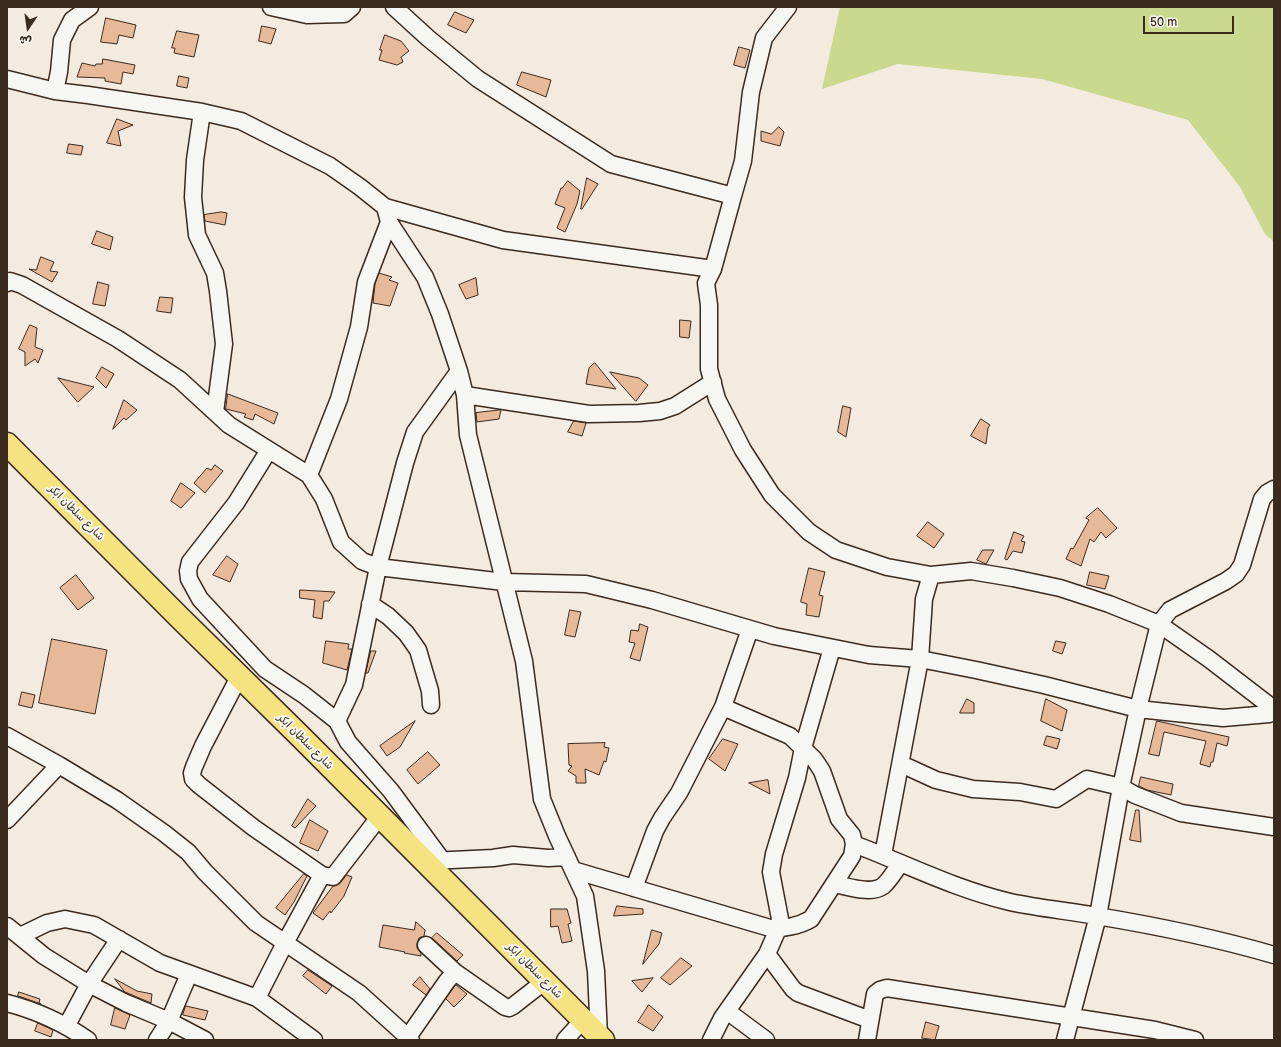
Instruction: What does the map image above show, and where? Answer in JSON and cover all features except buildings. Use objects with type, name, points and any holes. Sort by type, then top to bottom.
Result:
[{"type":"highway","name":"شارع سلطان ابكر","points":[[7,444],[380,816],[433,861],[592,1032]]},
{"type":"street","points":[[55,91],[59,72],[62,40],[72,20],[90,7]]},
{"type":"street","points":[[271,7],[307,15],[344,14],[352,7]]},
{"type":"street","points":[[394,7],[428,38],[478,79],[611,164],[734,196]]},
{"type":"street","points":[[788,7],[764,38],[752,92],[743,161],[713,269],[706,283],[709,305],[709,369],[717,399],[743,450],[772,495],[809,532],[836,550],[887,567],[931,575],[971,572],[1013,578],[1060,588],[1109,604],[1158,624],[1209,659],[1274,709]]},
{"type":"street","points":[[7,79],[55,91],[202,112],[241,121],[330,166],[360,187],[387,215],[425,277],[440,314],[459,371],[465,395],[468,435],[524,661],[542,799],[557,836],[585,896],[596,971],[592,1032],[565,1040]]},
{"type":"street","points":[[202,112],[193,197],[197,235],[215,273],[224,344],[216,412]]},
{"type":"street","points":[[387,215],[503,240],[713,269]]},
{"type":"street","points":[[309,475],[339,399],[359,327],[366,282],[387,215]]},
{"type":"street","points":[[7,282],[10,281],[22,285],[118,339],[180,380],[229,425],[309,475],[324,499],[341,542],[362,561],[378,567],[504,582],[586,584],[652,600],[774,636],[869,655],[920,659],[1044,684],[1138,709],[1223,718],[1269,714],[1274,712]]},
{"type":"street","points":[[337,721],[354,685],[378,567],[405,463],[415,432],[459,371]]},
{"type":"street","points":[[465,395],[589,414],[639,414],[660,411],[675,406],[713,382]]},
{"type":"street","points":[[269,450],[236,504],[190,562],[188,571],[189,579],[200,599],[265,669],[304,695],[337,721],[348,742],[390,791],[433,861],[494,858],[513,855],[548,858],[570,863],[634,888],[762,926],[778,929],[803,924],[811,919],[852,856],[854,844],[852,835],[839,819],[822,771],[814,759],[803,748],[790,736],[723,707]]},
{"type":"street","points":[[1065,1040],[1070,1016],[1098,916],[1121,787],[1158,624],[1170,610],[1226,581],[1236,574],[1242,565],[1262,499],[1274,489]]},
{"type":"street","points":[[883,855],[920,659],[924,598],[931,575]]},
{"type":"street","points":[[370,604],[388,616],[406,633],[418,650],[430,691],[431,705]]},
{"type":"street","points":[[634,888],[655,831],[679,793],[723,707],[750,629]]},
{"type":"street","points":[[711,1040],[727,1011],[767,954],[778,929],[780,918],[771,872],[774,854],[797,778],[803,748],[832,648]]},
{"type":"street","points":[[239,676],[203,746],[194,767],[192,773],[193,779],[199,785],[254,828],[322,874],[333,877],[380,816]]},
{"type":"street","points":[[7,736],[59,764],[117,800],[164,833],[188,852],[205,872],[256,923],[359,993],[410,1039],[447,981],[455,972]]},
{"type":"street","points":[[7,820],[59,764]]},
{"type":"street","points":[[901,764],[936,780],[973,789],[1020,792],[1056,799],[1087,779],[1121,787],[1135,795],[1181,813],[1274,827]]},
{"type":"street","points":[[854,844],[883,855],[900,864],[974,892],[1011,902],[1181,931],[1237,944],[1274,956]]},
{"type":"street","points":[[834,884],[876,890],[884,886],[900,864]]},
{"type":"street","points":[[258,998],[285,943],[322,874]]},
{"type":"street","points":[[20,936],[47,923],[65,919],[94,925],[160,963],[258,998],[314,1040]]},
{"type":"street","points":[[7,926],[44,956],[89,984],[206,1040]]},
{"type":"street","points":[[67,1025],[89,984],[119,939]]},
{"type":"street","points":[[426,945],[455,972],[509,1008],[545,981]]},
{"type":"street","points":[[767,954],[793,989],[798,993],[870,1020]]},
{"type":"street","points":[[157,1040],[169,1021],[189,974]]},
{"type":"street","points":[[867,1040],[875,994],[880,990],[887,988],[1155,1030],[1195,1040]]},
{"type":"street","points":[[7,1003],[29,1008],[67,1025],[88,1040]]},
{"type":"street","points":[[727,1011],[766,1040]]},
{"type":"green space","points":[[840,7],[1274,7],[1274,242],[1265,234],[1240,187],[1188,120],[1042,79],[898,64],[822,89]]}]
